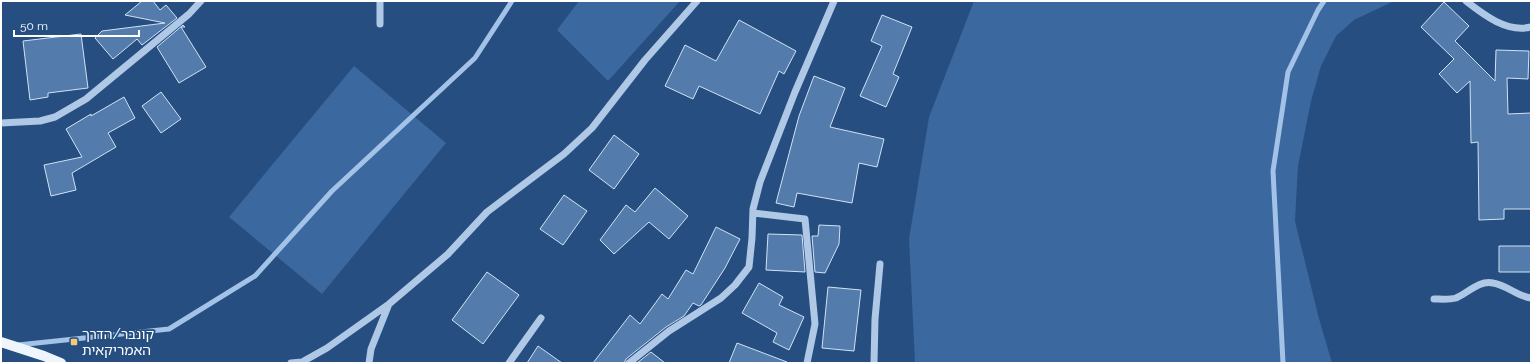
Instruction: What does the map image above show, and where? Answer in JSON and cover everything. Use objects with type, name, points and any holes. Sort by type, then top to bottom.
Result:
[{"type":"main road","points":[[1,342],[61,363]]},
{"type":"street","points":[[1,123],[40,121],[55,117],[86,99],[189,14],[201,1]]},
{"type":"street","points":[[380,1],[380,24]]},
{"type":"street","points":[[291,363],[302,362],[327,348],[389,304],[448,254],[487,212],[564,154],[592,128],[645,60],[697,1]]},
{"type":"street","points":[[629,363],[669,331],[721,298],[735,284],[748,266],[752,238],[753,213],[760,182],[794,92],[834,1]]},
{"type":"street","points":[[1466,1],[1485,16],[1506,26],[1524,29],[1531,27]]},
{"type":"street","points":[[753,213],[805,219],[815,324],[807,363]]},
{"type":"street","points":[[874,363],[875,319],[880,264]]},
{"type":"street","points":[[1434,299],[1455,298],[1479,284],[1492,282],[1505,287],[1522,297],[1531,298]]},
{"type":"street","points":[[369,363],[371,349],[389,304]]},
{"type":"street","points":[[509,363],[541,318]]},
{"type":"shaded area","points":[[579,1],[680,1],[608,81],[557,30]]},
{"type":"shaded area","points":[[974,1],[1394,1],[1354,20],[1336,36],[1321,66],[1311,101],[1298,166],[1295,221],[1318,315],[1332,363],[915,363],[909,239],[929,117]]},
{"type":"shaded area","points":[[354,66],[446,143],[322,294],[229,217]]},
{"type":"building","points":[[142,1],[153,1],[160,10],[166,5],[177,18],[142,45],[137,39],[113,59],[95,38],[102,31],[165,23],[125,15]]},
{"type":"building","points":[[1444,2],[1469,26],[1455,41],[1495,81],[1496,50],[1529,51],[1528,79],[1507,78],[1508,114],[1531,113],[1531,209],[1504,209],[1504,219],[1479,220],[1478,142],[1471,143],[1470,81],[1457,93],[1439,74],[1454,59],[1421,27]]},
{"type":"building","points":[[882,15],[912,27],[893,74],[899,77],[886,107],[860,96],[882,46],[871,41]]},
{"type":"building","points":[[739,20],[796,51],[784,74],[779,71],[760,114],[699,86],[693,99],[665,86],[685,45],[716,61]]},
{"type":"building","points":[[183,25],[185,27],[181,27],[206,67],[179,83],[157,47]]},
{"type":"building","points":[[81,34],[88,88],[48,93],[48,97],[30,100],[23,41]]},
{"type":"building","points":[[814,76],[845,88],[830,127],[884,139],[877,167],[859,163],[852,203],[797,193],[794,207],[776,203],[799,116]]},
{"type":"building","points":[[161,92],[181,119],[161,133],[142,106]]},
{"type":"building","points":[[124,97],[135,118],[108,133],[116,147],[72,173],[76,190],[51,196],[44,165],[82,157],[66,129]]},
{"type":"building","points":[[614,135],[639,154],[614,189],[589,170]]},
{"type":"building","points":[[655,188],[688,216],[669,239],[649,222],[614,254],[600,240],[626,205],[635,212]]},
{"type":"building","points":[[564,195],[587,211],[563,245],[540,229]]},
{"type":"building","points":[[819,225],[840,226],[839,244],[825,273],[815,272],[812,236],[818,236]]},
{"type":"building","points":[[716,227],[740,239],[725,268],[701,305],[699,306],[693,303],[684,316],[666,327],[626,359],[624,363],[593,363],[630,315],[640,324],[662,294],[668,299],[686,270],[693,274]]},
{"type":"building","points":[[768,234],[802,235],[805,272],[766,270]]},
{"type":"building","points":[[1499,246],[1531,246],[1531,272],[1499,272]]},
{"type":"building","points":[[487,272],[519,295],[483,344],[452,320]]},
{"type":"building","points":[[759,283],[783,297],[779,305],[804,317],[789,350],[773,342],[777,333],[742,313]]},
{"type":"building","points":[[828,287],[861,290],[854,351],[822,348]]},
{"type":"building","points":[[737,343],[787,362],[729,363]]},
{"type":"building","points":[[538,346],[562,363],[527,363]]},
{"type":"building","points":[[651,352],[665,363],[637,363]]},
{"type":"waterway","points":[[18,345],[169,329],[255,276],[332,191],[475,58],[512,1]]},
{"type":"waterway","points":[[1283,363],[1273,171],[1288,72],[1318,10],[1324,1]]},
{"type":"place","name":"קונבר/הדרך האמריקאית","points":[[74,342]]}]
